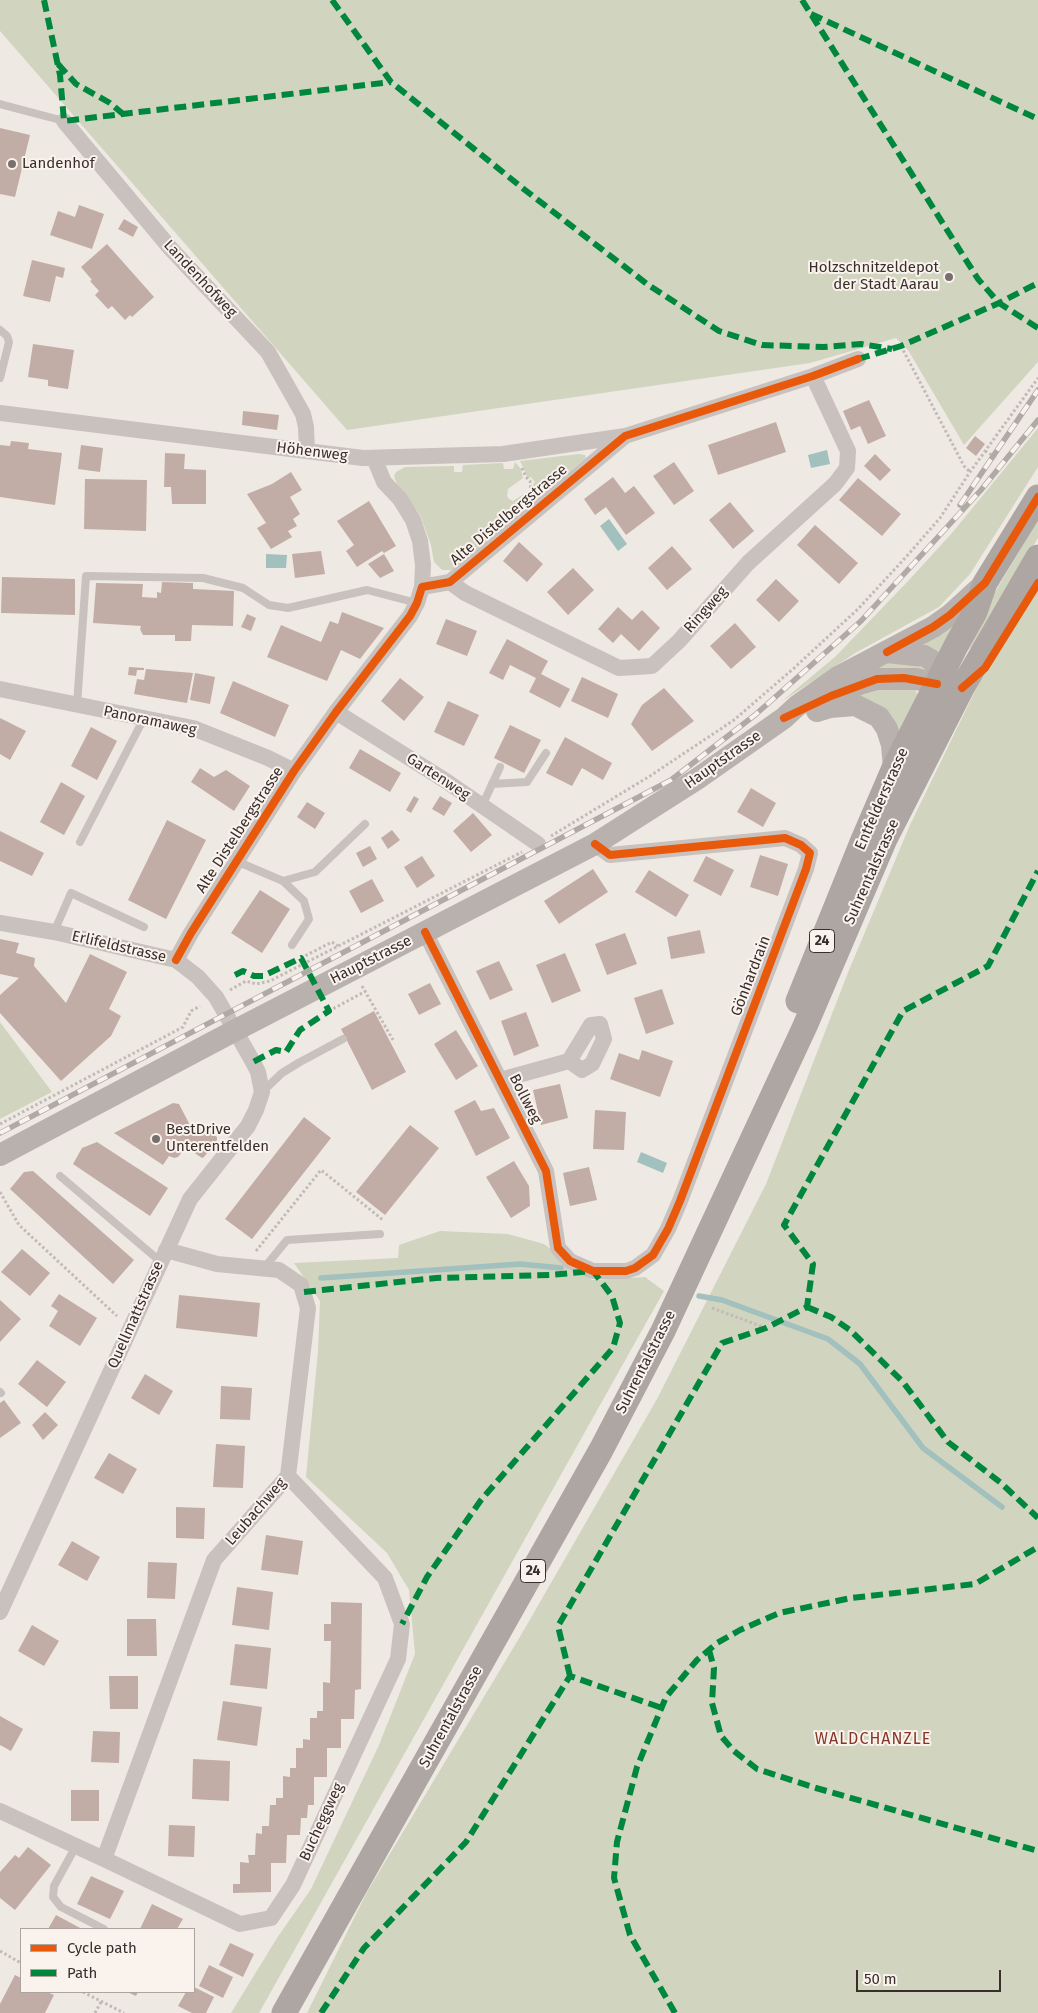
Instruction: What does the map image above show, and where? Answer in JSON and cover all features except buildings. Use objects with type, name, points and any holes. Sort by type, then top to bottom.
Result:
[{"type":"main road","name":"Entfelderstrasse","points":[[763,1118],[797,1004],[831,917],[894,768],[976,612],[985,583],[1038,497]]},
{"type":"main road","name":"24","points":[[962,688],[1038,557]]},
{"type":"main road","points":[[784,718],[838,676],[887,652],[939,623],[985,583]]},
{"type":"main road","points":[[887,652],[924,656],[940,678]]},
{"type":"main road","points":[[784,718],[831,696],[877,679],[940,678],[962,688]]},
{"type":"main road","name":"Suhrentalstrasse","points":[[284,2013],[601,1450],[692,1272],[805,1026],[885,838],[962,688]]},
{"type":"main road","points":[[784,718],[830,707],[855,706],[879,717],[887,729],[892,745],[894,768]]},
{"type":"main road","name":"Hauptstrasse","points":[[0,1155],[234,1030],[595,844],[696,779],[784,718]]},
{"type":"street","name":"Landenhofweg","points":[[64,121],[171,249],[268,352],[303,414],[308,451]]},
{"type":"street","name":"Alte Distelbergstrasse","points":[[176,960],[191,933],[294,771],[336,712],[410,616],[420,595],[450,582],[626,436],[813,376],[858,359]]},
{"type":"street","name":"Ringweg","points":[[450,582],[465,593],[619,668],[652,666],[679,641],[748,563],[835,484],[847,468],[848,451],[813,376]]},
{"type":"street","name":"Höhenweg","points":[[0,413],[374,458],[503,454],[626,436]]},
{"type":"street","points":[[374,458],[384,482],[400,499],[413,520],[420,541],[423,565],[420,595]]},
{"type":"street","name":"Panoramaweg","points":[[0,689],[193,728],[268,758],[294,771]]},
{"type":"street","name":"Gartenweg","points":[[336,712],[446,781],[538,844]]},
{"type":"street","name":"Gönhardrain","points":[[594,1271],[626,1271],[635,1268],[653,1255],[668,1229],[806,870],[810,854],[801,845],[785,838],[610,855],[595,844]]},
{"type":"street","name":"Erlifeldstrasse","points":[[0,923],[54,932],[176,960],[198,977],[216,997],[234,1030]]},
{"type":"street","name":"Bollweg","points":[[425,932],[546,1171],[558,1248],[570,1261],[594,1271]]},
{"type":"street","points":[[234,1030],[258,1072],[262,1092]]},
{"type":"street","name":"Bollweg","points":[[500,1080],[569,1061]]},
{"type":"street","name":"Quellmattstrasse","points":[[0,1612],[190,1199],[248,1126],[262,1092]]},
{"type":"street","name":"Leubachweg","points":[[104,1859],[214,1560],[288,1476],[308,1308],[301,1286],[279,1270],[217,1264],[164,1256]]},
{"type":"street","name":"Bucheggweg","points":[[0,1811],[240,1924],[271,1918],[292,1886],[398,1658],[402,1624],[385,1578],[288,1476]]},
{"type":"lane","points":[[0,104],[64,121]]},
{"type":"lane","points":[[0,330],[7,336],[9,342],[0,378]]},
{"type":"lane","points":[[77,705],[86,576],[203,578],[243,588],[269,605],[288,608],[367,590],[420,595]]},
{"type":"lane","points":[[80,842],[144,718]]},
{"type":"lane","points":[[492,784],[526,782],[546,753]]},
{"type":"lane","points":[[482,806],[500,767]]},
{"type":"lane","points":[[282,880],[315,872],[365,824]]},
{"type":"lane","points":[[236,861],[282,880],[304,901],[308,918],[292,945]]},
{"type":"lane","points":[[54,932],[71,893],[144,927]]},
{"type":"lane","points":[[262,1092],[294,1066],[342,1039]]},
{"type":"lane","points":[[60,1176],[164,1256]]},
{"type":"lane","points":[[264,1268],[287,1240],[380,1234]]},
{"type":"lane","points":[[76,1846],[54,1886],[53,1897],[61,1907],[102,1928]]},
{"type":"path","points":[[902,346],[964,466],[970,472]]},
{"type":"path","points":[[0,1124],[183,1027],[191,1011],[246,981],[264,984],[538,844],[650,776],[742,714],[858,609],[900,564],[940,518],[970,472],[1038,378]]},
{"type":"path","points":[[985,451],[997,458]]},
{"type":"path","points":[[301,958],[332,942],[338,946]]},
{"type":"path","points":[[362,985],[393,1040]]},
{"type":"path","points":[[329,1011],[366,991]]},
{"type":"path","points":[[243,1267],[321,1170],[388,1224],[380,1234]]},
{"type":"path","points":[[0,1192],[19,1225],[131,1328]]},
{"type":"path","points":[[712,1308],[766,1328]]},
{"type":"path","points":[[0,1951],[20,1962]]},
{"type":"path","points":[[85,1993],[124,2013]]},
{"type":"path","points":[[95,2013],[102,2000]]},
{"type":"green space","points":[[0,0],[1038,0],[1038,362],[964,445],[908,350],[896,338],[810,363],[347,430],[0,31]]},
{"type":"green space","points":[[1038,428],[1038,467],[970,574],[939,607],[857,652],[781,702],[836,656],[909,580],[952,533]]},
{"type":"green space","points":[[579,454],[585,455],[586,458],[534,500],[531,487],[535,482],[531,477],[528,478],[520,461]]},
{"type":"green space","points":[[515,462],[521,469],[523,478],[508,489],[507,496],[513,501],[527,492],[531,502],[456,568],[442,570],[434,562],[431,545],[420,515],[397,484],[394,476],[396,472],[405,467],[454,466],[454,472],[462,472],[463,465],[503,463],[504,469],[513,469]]},
{"type":"green space","points":[[1038,520],[1038,538],[976,642],[951,666]]},
{"type":"green space","points":[[1038,582],[1038,2013],[307,2013],[367,1892],[521,1635],[657,1399],[766,1184],[849,970],[910,825],[978,685]]},
{"type":"green space","points":[[959,620],[941,653],[920,645]]},
{"type":"green space","points":[[890,662],[910,662],[928,671],[866,672]]},
{"type":"green space","points":[[883,686],[914,688],[918,695],[900,735],[851,698]]},
{"type":"green space","points":[[0,1022],[52,1092],[0,1119]]},
{"type":"green space","points":[[440,1231],[508,1234],[544,1244],[592,1280],[645,1277],[664,1291],[259,2013],[231,2013],[277,1938],[311,1889],[379,1745],[415,1654],[409,1590],[387,1553],[306,1477],[318,1351],[320,1301],[294,1263],[398,1258],[399,1245]]},
{"type":"water","points":[[827,450],[830,464],[811,468],[808,455]]},
{"type":"water","points":[[609,519],[627,544],[618,551],[600,526]]},
{"type":"water","points":[[266,554],[287,555],[286,568],[266,568]]},
{"type":"water","points":[[641,1152],[667,1163],[663,1173],[637,1162]]},
{"type":"waterway","points":[[321,1278],[520,1264],[561,1268]]},
{"type":"waterway","points":[[699,1296],[722,1300],[828,1339],[860,1364],[923,1448],[1002,1507]]},
{"type":"railway","points":[[960,505],[1038,390]]},
{"type":"railway","points":[[0,1133],[671,780],[755,715],[861,621],[981,490],[1038,420]]},
{"type":"marked path","points":[[44,0],[60,75],[64,121],[391,82]]},
{"type":"marked path","points":[[332,0],[391,82],[525,190],[647,284],[719,331],[762,345],[823,347],[861,344],[892,349]]},
{"type":"marked path","points":[[802,0],[978,279],[999,303],[1038,328]]},
{"type":"marked path","points":[[811,14],[1038,119]]},
{"type":"marked path","points":[[58,64],[76,84],[110,103],[123,114]]},
{"type":"marked path","points":[[858,359],[901,346],[999,303],[1038,283]]},
{"type":"marked path","points":[[570,1676],[558,1626],[722,1343],[766,1328],[807,1307],[813,1264],[784,1225],[903,1011],[988,966],[1038,871]]},
{"type":"marked path","points":[[235,975],[243,971],[254,976],[263,976],[301,958],[329,1011],[300,1030],[286,1052],[276,1050],[253,1062]]},
{"type":"marked path","points":[[304,1292],[436,1278],[550,1275],[593,1271],[612,1296],[620,1323],[613,1348],[481,1500],[427,1577],[402,1624]]},
{"type":"marked path","points":[[807,1307],[831,1317],[850,1330],[903,1382],[948,1442],[1001,1483],[1038,1518]]},
{"type":"marked path","points":[[675,2013],[630,1935],[614,1878],[617,1842],[637,1767],[666,1697],[697,1660],[717,1643],[740,1630],[779,1613],[851,1598],[975,1584],[1038,1547]]},
{"type":"marked path","points":[[709,1650],[714,1668],[712,1703],[721,1736],[734,1751],[757,1769],[816,1788],[1038,1851]]},
{"type":"marked path","points":[[321,2013],[364,1948],[466,1842],[570,1676],[662,1708]]},
{"type":"cycle path","points":[[176,960],[191,933],[294,771],[336,712],[410,616],[422,587],[450,582],[625,436],[813,376],[858,359]]},
{"type":"cycle path","points":[[887,652],[933,627],[950,615],[985,583],[1038,497]]},
{"type":"cycle path","points":[[962,688],[985,668],[1038,583]]},
{"type":"cycle path","points":[[784,718],[831,696],[877,679],[904,678],[937,684]]},
{"type":"cycle path","points":[[425,932],[546,1171],[558,1248],[570,1261],[593,1271],[626,1271],[635,1268],[653,1255],[668,1229],[680,1201],[806,869],[810,853],[801,845],[785,838],[610,855],[595,844]]},
{"type":"place","name":"Landenhof","points":[[12,164]]},
{"type":"place","name":"Holzschnitzeldepot der Stadt Aarau","points":[[949,277]]},
{"type":"place","name":"BestDrive Unterentfelden","points":[[156,1139]]},
{"type":"district","name":"WALDCHANZLE","points":[[873,1740]]}]
